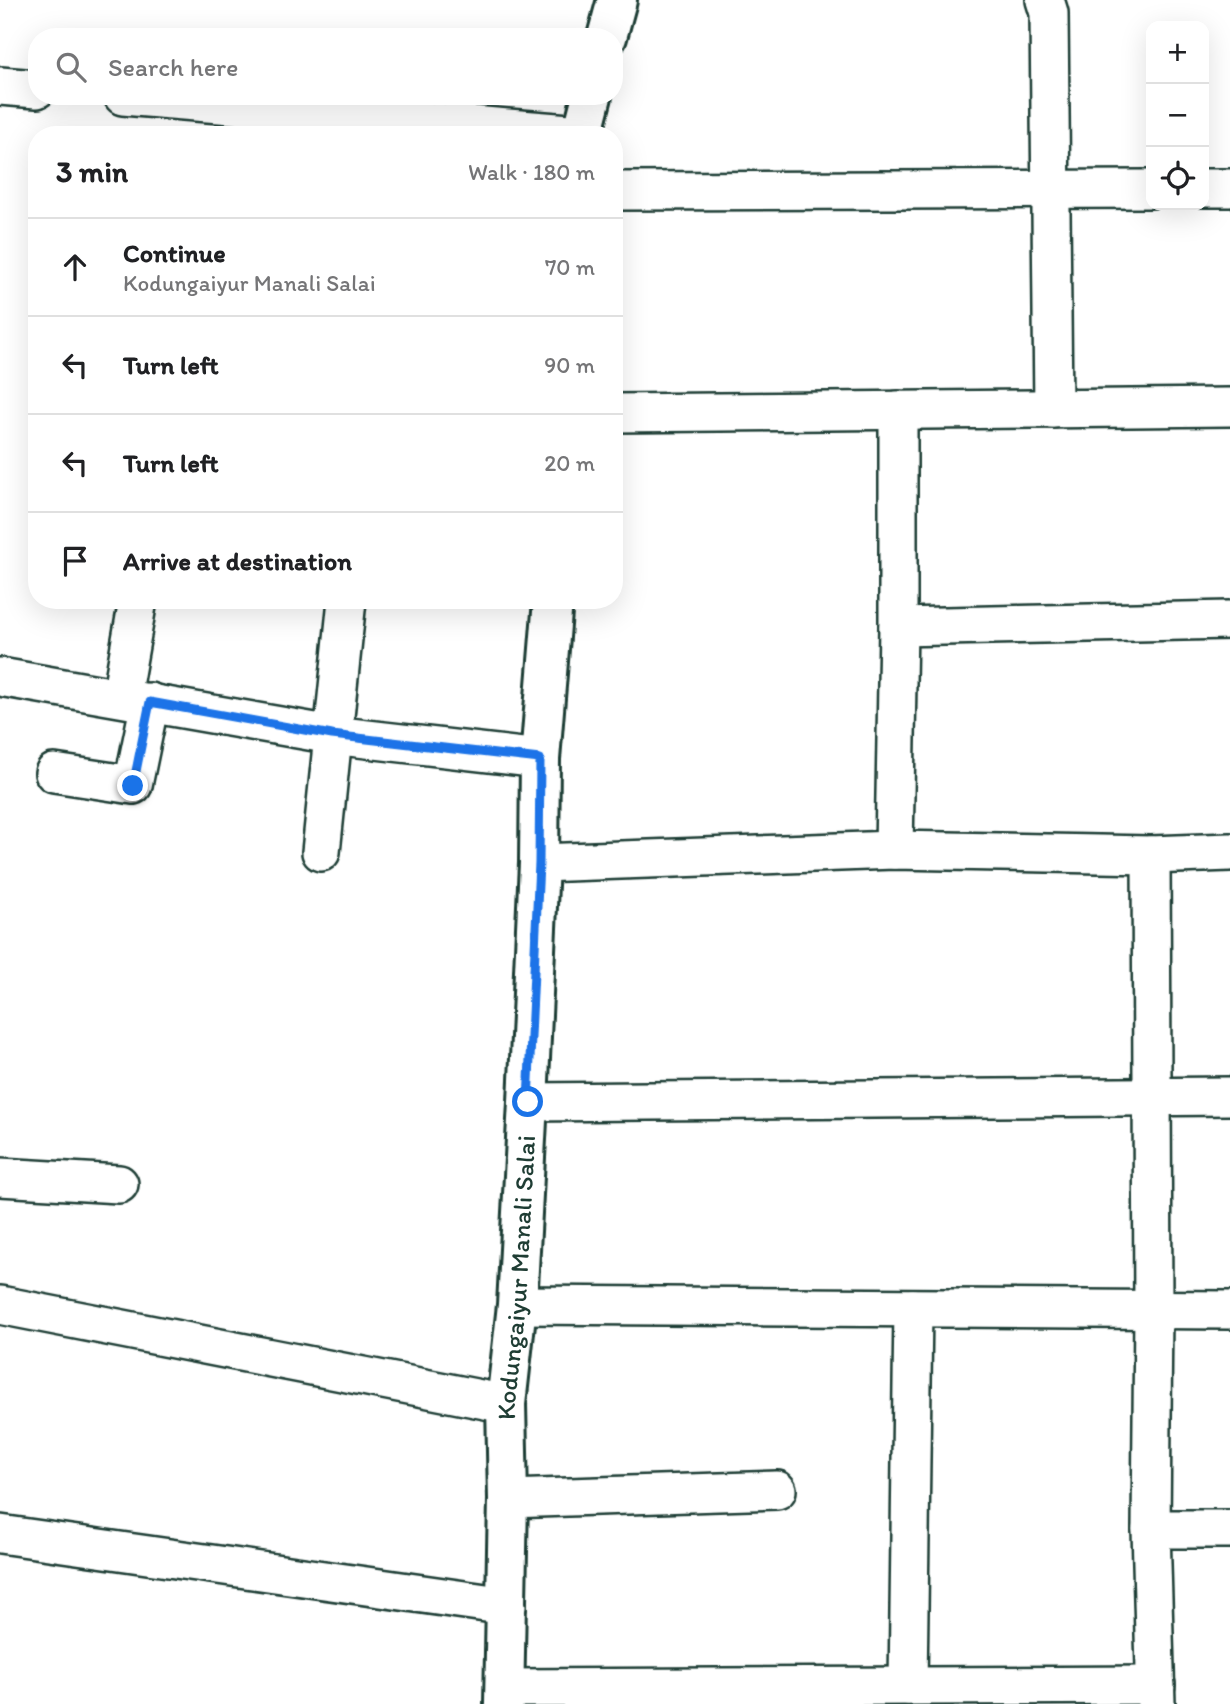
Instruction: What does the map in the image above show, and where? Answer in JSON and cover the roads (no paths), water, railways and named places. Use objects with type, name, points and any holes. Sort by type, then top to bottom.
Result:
[{"type":"street","points":[[609,28],[617,0]]},
{"type":"street","points":[[1045,0],[1049,13],[1053,409]]},
{"type":"street","points":[[0,86],[28,88]]},
{"type":"street","points":[[229,105],[476,126]]},
{"type":"street","points":[[584,126],[590,105]]},
{"type":"street","points":[[1209,188],[1230,188]]},
{"type":"street","points":[[623,191],[1146,189]]},
{"type":"street","points":[[623,413],[1230,407]]},
{"type":"street","points":[[894,850],[898,410]]},
{"type":"street","points":[[54,773],[133,786],[138,609]]},
{"type":"street","points":[[321,852],[346,609]]},
{"type":"street","name":"Kodungaiyur Manali Salai","points":[[505,1696],[508,1499],[506,1404],[517,1305],[539,863],[540,759],[552,609]]},
{"type":"street","points":[[898,627],[1230,620]]},
{"type":"street","points":[[0,677],[332,735],[540,759]]},
{"type":"street","points":[[539,863],[894,850],[1151,855],[1230,852]]},
{"type":"street","points":[[505,1696],[690,1696],[908,1686],[1156,1694],[1151,1529],[1151,855]]},
{"type":"street","points":[[528,1102],[1230,1096]]},
{"type":"street","points":[[0,1177],[119,1184]]},
{"type":"street","points":[[517,1305],[1230,1310]]},
{"type":"street","points":[[0,1306],[506,1404]]},
{"type":"street","points":[[908,1686],[912,1308]]},
{"type":"street","points":[[508,1499],[777,1490]]},
{"type":"street","points":[[1151,1529],[1230,1529]]},
{"type":"street","points":[[0,1535],[507,1606]]}]
